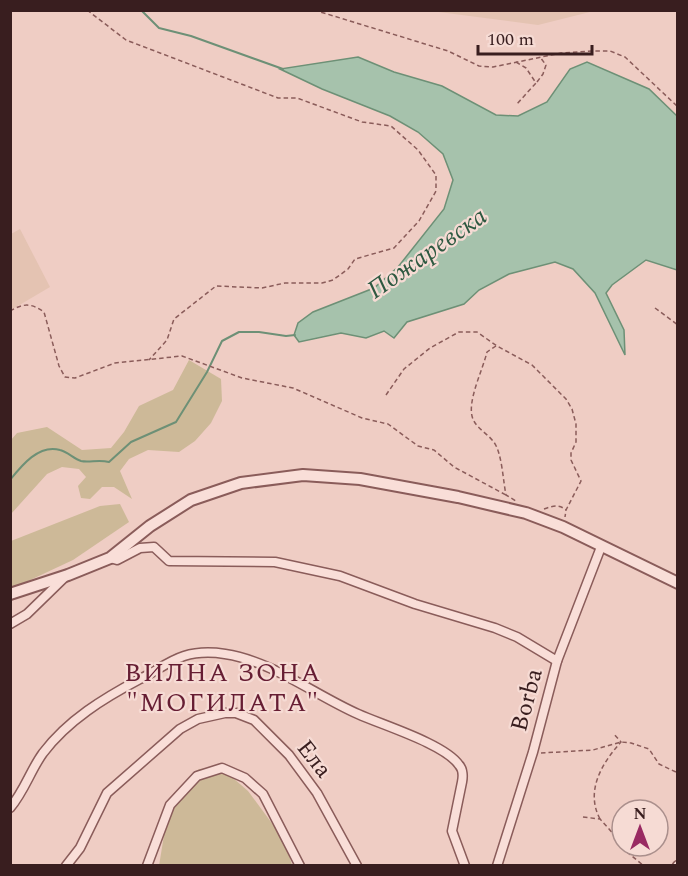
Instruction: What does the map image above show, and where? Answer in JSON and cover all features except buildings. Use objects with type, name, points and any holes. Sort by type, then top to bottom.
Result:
[{"type":"street","points":[[10,594],[110,558],[150,526],[191,500],[242,483],[303,475],[360,479],[458,497],[525,513],[563,527],[678,583]]},
{"type":"street","points":[[110,558],[117,560],[140,548],[154,547],[169,561],[275,562],[340,576],[415,604],[495,628],[517,637],[557,661]]},
{"type":"street","name":"Borba","points":[[497,866],[533,752],[557,661],[601,547]]},
{"type":"street","points":[[10,624],[27,614],[68,574]]},
{"type":"street","points":[[10,808],[22,794],[43,753],[76,718],[117,690],[169,662],[201,652],[225,654],[253,662],[304,685],[357,714],[409,734],[442,750],[459,764],[463,777],[452,831],[465,866]]},
{"type":"street","name":"Ела","points":[[66,866],[80,848],[107,794],[180,729],[198,719],[225,713],[236,713],[254,720],[289,755],[317,793],[357,866]]},
{"type":"street","points":[[147,866],[170,805],[197,776],[222,768],[245,778],[263,794],[300,866]]},
{"type":"path","points":[[87,10],[126,40],[278,98],[297,98],[362,122],[391,126],[418,150],[436,175],[436,191],[419,221],[394,248],[355,259],[348,270],[333,280],[285,283],[262,288],[216,286],[174,319],[167,340],[149,360]]},
{"type":"path","points":[[314,10],[448,51],[479,66],[493,67],[540,57],[610,51],[625,57],[678,107]]},
{"type":"path","points":[[516,105],[543,74],[546,65],[540,57]]},
{"type":"path","points":[[515,62],[525,68],[536,83]]},
{"type":"path","points":[[10,311],[19,305],[32,304],[44,312],[59,366],[65,376],[75,378],[115,363],[182,356],[242,378],[293,388],[362,418],[388,424],[418,446],[434,450],[454,467],[520,504]]},
{"type":"path","points":[[655,308],[678,325]]},
{"type":"path","points":[[386,395],[404,369],[430,348],[459,333],[477,332],[532,365],[573,409],[576,424],[576,442],[571,453],[581,481],[566,510],[563,527]]},
{"type":"path","points":[[497,346],[487,352],[472,399],[472,417],[482,432],[494,441],[500,458],[506,495]]},
{"type":"path","points":[[543,510],[552,506],[566,510]]},
{"type":"path","points":[[613,733],[621,742]]},
{"type":"path","points":[[621,742],[603,764],[596,782],[593,801],[600,819],[617,838],[621,847],[644,866]]},
{"type":"path","points":[[533,752],[543,754],[593,750],[621,742],[649,749],[659,764],[678,773]]},
{"type":"path","points":[[583,817],[600,819]]},
{"type":"shaded area","points":[[594,10],[538,25],[431,11]]},
{"type":"shaded area","points":[[20,229],[50,287],[11,310],[11,234]]},
{"type":"shaded area","points":[[189,360],[221,379],[222,401],[211,423],[195,441],[179,452],[148,450],[129,459],[120,471],[132,499],[114,487],[102,487],[90,499],[81,498],[78,486],[86,477],[79,469],[62,467],[47,474],[11,514],[11,440],[17,433],[47,427],[82,450],[111,448],[124,432],[139,406],[173,390]]},
{"type":"shaded area","points":[[120,504],[129,522],[73,560],[11,589],[11,541],[100,506]]},
{"type":"shaded area","points":[[211,768],[233,778],[248,791],[285,841],[292,865],[159,866],[164,835],[172,810],[191,775],[199,769]]},
{"type":"water","points":[[358,57],[394,72],[442,86],[496,115],[518,116],[547,102],[570,69],[587,62],[649,89],[677,116],[677,270],[646,260],[612,285],[606,293],[624,330],[625,355],[595,293],[573,269],[555,262],[509,274],[479,290],[464,304],[407,322],[394,338],[384,331],[366,338],[341,333],[299,342],[294,335],[298,323],[313,312],[374,288],[398,267],[444,209],[453,180],[443,154],[418,132],[390,116],[322,89],[280,69]]},
{"type":"waterway","points":[[141,10],[159,28],[191,36],[283,69]]},
{"type":"waterway","name":"Пожаревска","points":[[10,480],[32,457],[45,450],[60,450],[81,461],[109,462],[131,442],[176,422],[207,372],[222,341],[239,332],[295,335]]},
{"type":"district","name":"ВИЛНА ЗОНА \"МОГИЛАТА\"","points":[[223,688]]}]
